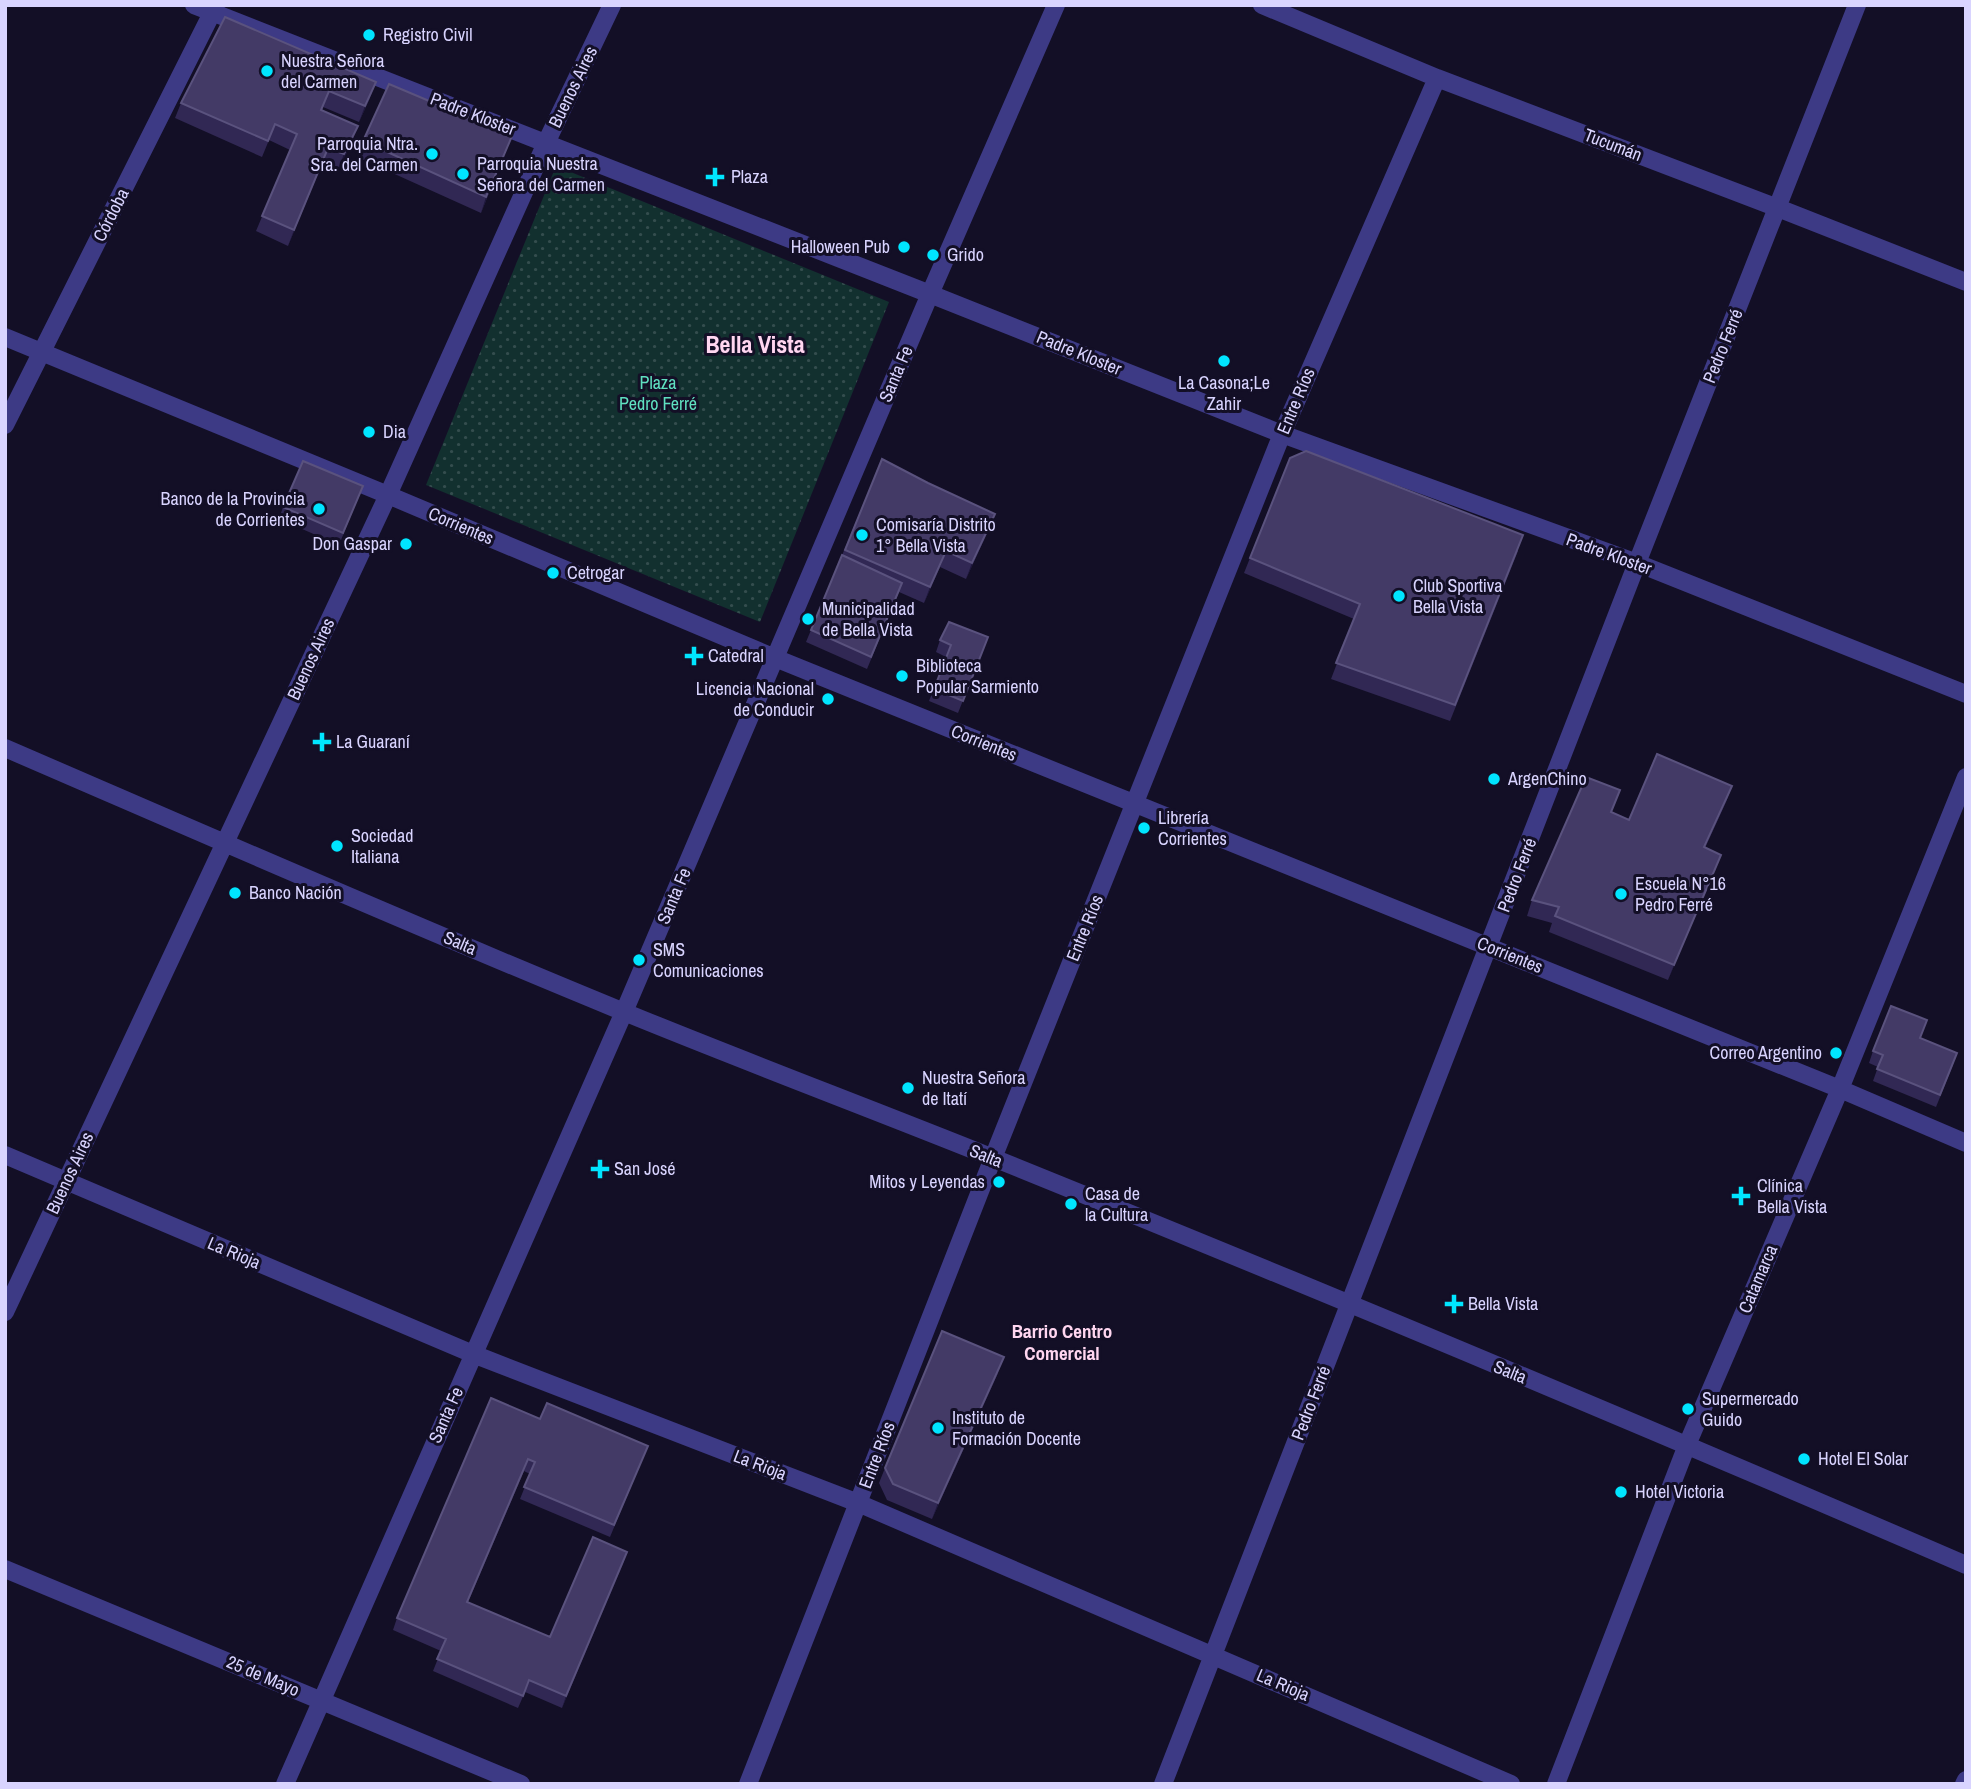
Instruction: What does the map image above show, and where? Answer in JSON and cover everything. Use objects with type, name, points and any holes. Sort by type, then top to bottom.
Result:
[{"type":"street","name":"Padre Kloster","points":[[194,5],[215,9],[1282,434],[1637,563],[1966,694]]},
{"type":"street","name":"Buenos Aires","points":[[5,1312],[388,495],[612,5]]},
{"type":"street","name":"Santa Fe","points":[[285,1784],[624,1012],[1056,5]]},
{"type":"street","name":"Tucumán","points":[[1262,5],[1437,78],[1966,282]]},
{"type":"street","name":"Pedro Ferré","points":[[1164,1784],[1637,563],[1857,5]]},
{"type":"street","name":"Córdoba","points":[[5,425],[215,9]]},
{"type":"street","name":"Entre Ríos","points":[[748,1784],[993,1158],[1282,434],[1437,78]]},
{"type":"street","name":"Corrientes","points":[[5,337],[775,658],[1840,1089],[1966,1143]]},
{"type":"street","name":"Salta","points":[[5,748],[624,1012],[993,1158],[1687,1444],[1966,1565]]},
{"type":"street","name":"Catamarca","points":[[1556,1784],[1687,1444],[1840,1089],[1966,777]]},
{"type":"street","name":"La Rioja","points":[[5,1155],[473,1354],[858,1503],[1511,1784]]},
{"type":"street","name":"25 de Mayo","points":[[5,1569],[521,1784]]},
{"type":"green space","name":"Plaza Pedro Ferré","points":[[556,166],[889,302],[760,622],[426,485]]},
{"type":"building","points":[[225,17],[376,82],[365,106],[329,91],[321,110],[358,126],[344,154],[328,148],[294,230],[262,216],[297,134],[275,124],[268,141],[181,103]]},
{"type":"building","name":"Parroquia Ntra. Sra. del Carmen","points":[[389,84],[512,136],[486,197],[363,141]]},
{"type":"building","name":"Club Sportiva Bella Vista","points":[[1306,451],[1523,535],[1455,705],[1336,663],[1360,604],[1250,558],[1290,458]]},
{"type":"building","points":[[882,459],[995,514],[972,563],[946,551],[930,587],[845,550]]},
{"type":"building","name":"Banco de la Provincia de Corrientes","points":[[303,461],[363,486],[343,533],[283,507]]},
{"type":"building","points":[[842,555],[902,583],[871,657],[811,630]]},
{"type":"building","name":"Biblioteca Popular Sarmiento","points":[[949,622],[988,637],[963,701],[934,689],[951,645],[940,640]]},
{"type":"building","name":"Escuela N°16 Pedro Ferré","points":[[1657,754],[1732,786],[1704,847],[1721,855],[1674,965],[1555,916],[1559,907],[1532,900],[1586,777],[1620,790],[1611,812],[1629,820]]},
{"type":"building","name":"Correo Argentino","points":[[1891,1006],[1927,1020],[1920,1038],[1957,1053],[1940,1095],[1877,1069],[1883,1055],[1873,1051]]},
{"type":"building","name":"Instituto de Formación Docente","points":[[942,1331],[1004,1357],[938,1503],[893,1484],[885,1468]]},
{"type":"building","points":[[491,1398],[540,1419],[547,1403],[648,1446],[614,1525],[524,1487],[535,1462],[528,1459],[467,1602],[550,1637],[593,1537],[627,1552],[566,1696],[529,1680],[523,1696],[437,1659],[446,1639],[397,1618]]},
{"type":"place","name":"Registro Civil","points":[[369,35]]},
{"type":"place","name":"Nuestra Señora del Carmen","points":[[267,71]]},
{"type":"place","name":"Parroquia Ntra. Sra. del Carmen","points":[[432,154]]},
{"type":"place","name":"Parroquia Nuestra Señora del Carmen","points":[[463,174]]},
{"type":"place","name":"Plaza","points":[[715,177]]},
{"type":"place","name":"Halloween Pub","points":[[904,247]]},
{"type":"place","name":"Grido","points":[[933,255]]},
{"type":"place","name":"La Casona;Le Zahir","points":[[1224,361]]},
{"type":"place","name":"Dia","points":[[369,432]]},
{"type":"place","name":"Banco de la Provincia de Corrientes","points":[[319,509]]},
{"type":"place","name":"Comisaría Distrito 1° Bella Vista","points":[[862,535]]},
{"type":"place","name":"Don Gaspar","points":[[406,544]]},
{"type":"place","name":"Cetrogar","points":[[553,573]]},
{"type":"place","name":"Club Sportiva Bella Vista","points":[[1399,596]]},
{"type":"place","name":"Municipalidad de Bella Vista","points":[[808,619]]},
{"type":"place","name":"Catedral","points":[[694,656]]},
{"type":"place","name":"Biblioteca Popular Sarmiento","points":[[902,676]]},
{"type":"place","name":"Licencia Nacional de Conducir","points":[[828,699]]},
{"type":"place","name":"La Guaraní","points":[[322,742]]},
{"type":"place","name":"ArgenChino","points":[[1494,779]]},
{"type":"place","name":"Librería Corrientes","points":[[1144,828]]},
{"type":"place","name":"Sociedad Italiana","points":[[337,846]]},
{"type":"place","name":"Banco Nación","points":[[235,893]]},
{"type":"place","name":"Escuela N°16 Pedro Ferré","points":[[1621,894]]},
{"type":"place","name":"SMS Comunicaciones","points":[[639,960]]},
{"type":"place","name":"Correo Argentino","points":[[1836,1053]]},
{"type":"place","name":"Nuestra Señora de Itatí","points":[[908,1088]]},
{"type":"place","name":"San José","points":[[600,1169]]},
{"type":"place","name":"Mitos y Leyendas","points":[[999,1182]]},
{"type":"place","name":"Clínica Bella Vista","points":[[1741,1196]]},
{"type":"place","name":"Casa de la Cultura","points":[[1071,1204]]},
{"type":"place","name":"Bella Vista","points":[[1454,1304]]},
{"type":"place","name":"Supermercado Guido","points":[[1688,1409]]},
{"type":"place","name":"Instituto de Formación Docente","points":[[938,1428]]},
{"type":"place","name":"Hotel El Solar","points":[[1804,1459]]},
{"type":"place","name":"Hotel Victoria","points":[[1621,1492]]},
{"type":"district","name":"Bella Vista","points":[[755,345]]},
{"type":"district","name":"Barrio Centro Comercial","points":[[1062,1342]]}]
